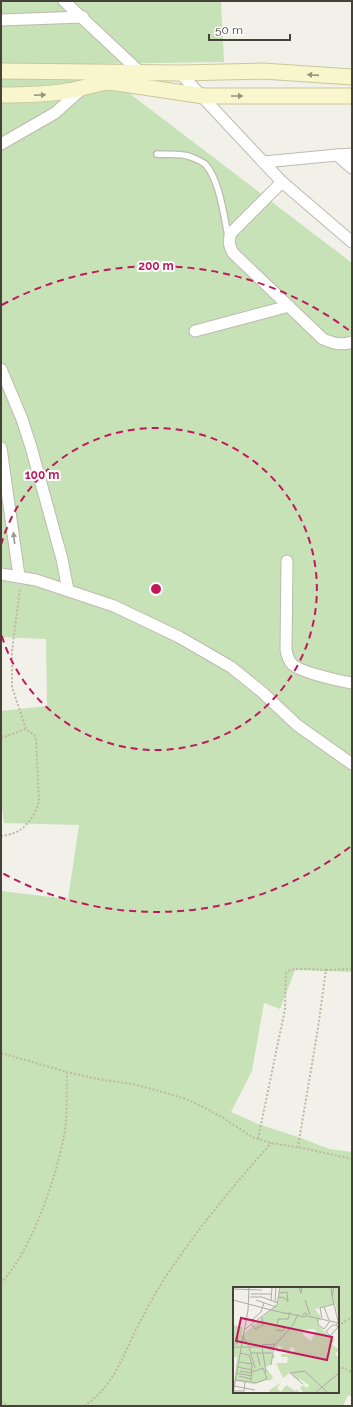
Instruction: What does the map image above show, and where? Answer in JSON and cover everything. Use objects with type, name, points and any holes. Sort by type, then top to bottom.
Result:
[{"type":"street","points":[[64,1],[158,89]]},
{"type":"street","points":[[1,20],[83,18]]},
{"type":"street","points":[[1,71],[263,71],[352,77]]},
{"type":"street","points":[[1,144],[55,113],[84,88],[93,71]]},
{"type":"street","points":[[180,72],[204,96],[282,182],[352,242]]},
{"type":"street","points":[[1,95],[44,95],[84,88],[97,83],[110,82],[204,96],[352,96]]},
{"type":"street","points":[[264,162],[352,154]]},
{"type":"street","points":[[337,155],[352,168]]},
{"type":"street","points":[[282,182],[232,233],[228,240],[233,253],[323,339],[332,343],[342,344],[352,342]]},
{"type":"street","points":[[195,331],[289,306]]},
{"type":"street","points":[[1,369],[22,419],[31,447],[63,565],[68,590]]},
{"type":"street","points":[[1,448],[20,577]]},
{"type":"street","points":[[287,561],[286,650],[291,664],[301,670],[352,683]]},
{"type":"street","points":[[1,574],[20,577],[68,590],[114,606],[213,656],[231,667],[262,692],[297,725],[352,764]]},
{"type":"lane","points":[[157,154],[190,156],[200,160],[206,165],[218,190],[228,240]]},
{"type":"path","points":[[1,836],[14,833],[21,829],[32,816],[38,805],[38,745],[35,737],[26,729],[14,698],[11,674],[20,577]]},
{"type":"path","points":[[1,738],[26,729]]},
{"type":"path","points":[[258,1139],[285,1009],[286,973],[290,969],[352,969]]},
{"type":"path","points":[[298,1147],[326,970]]},
{"type":"path","points":[[1,1053],[67,1072],[96,1079],[133,1084],[186,1099],[258,1139],[271,1143],[298,1147],[352,1159]]},
{"type":"path","points":[[1,1282],[10,1273],[22,1254],[49,1189],[64,1135],[67,1072]]},
{"type":"path","points":[[84,1406],[102,1392],[117,1371],[139,1324],[174,1264],[224,1196],[271,1143]]},
{"type":"path","points":[[339,1325],[352,1317]]},
{"type":"path","points":[[339,1366],[352,1372]]},
{"type":"path","points":[[1,1401],[9,1406]]},
{"type":"green space","points":[[1,1],[221,1],[224,62],[91,64],[352,263],[352,972],[295,970],[280,1009],[264,1003],[252,1071],[231,1112],[258,1124],[329,1149],[352,1152],[352,1397],[348,1395],[343,1406],[1,1406],[1,891],[68,899],[79,825],[4,823],[1,801],[1,711],[47,706],[46,639],[1,637]]}]
